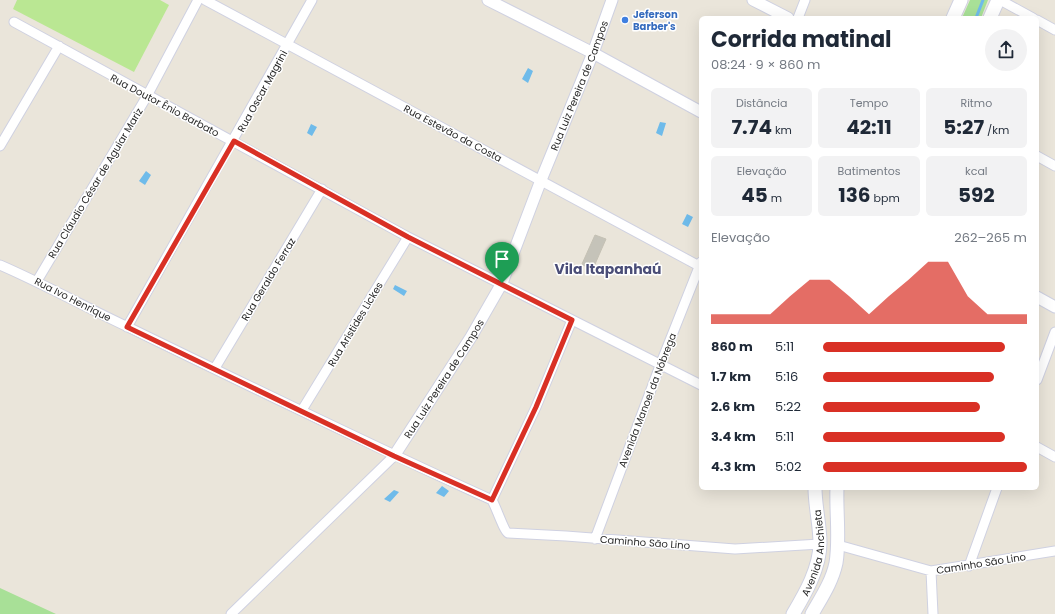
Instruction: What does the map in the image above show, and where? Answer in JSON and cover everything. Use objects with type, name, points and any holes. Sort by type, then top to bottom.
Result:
[{"type":"main road","points":[[954,16],[961,0]]},
{"type":"main road","points":[[991,16],[999,0]]},
{"type":"main road","name":"Avenida Anchieta","points":[[793,614],[805,592],[813,572],[820,544],[815,490]]},
{"type":"main road","name":"Avenida Anchieta","points":[[812,614],[828,586],[836,564],[838,545],[837,490]]},
{"type":"street","name":"Rua Cláudio César de Aguiar Mariz","points":[[36,280],[147,96],[198,0]]},
{"type":"street","name":"Rua Estevão da Costa","points":[[205,0],[699,264]]},
{"type":"street","name":"Rua Oscar Magrini","points":[[127,327],[234,141],[312,0]]},
{"type":"street","points":[[488,0],[594,53],[699,111]]},
{"type":"street","name":"Rua Luiz Pereira de Campos","points":[[231,614],[394,456],[471,337],[502,283],[540,180],[594,53],[612,0]]},
{"type":"street","points":[[753,0],[784,16]]},
{"type":"street","points":[[799,16],[805,0]]},
{"type":"street","points":[[999,0],[1029,16]]},
{"type":"street","points":[[1039,21],[1055,30]]},
{"type":"street","name":"Rua Doutor Ênio Barbato","points":[[14,22],[147,96],[234,141],[408,237],[699,383]]},
{"type":"street","points":[[0,146],[59,46]]},
{"type":"street","points":[[1039,157],[1055,166]]},
{"type":"street","name":"Rua Geraldo Ferraz","points":[[215,368],[322,189]]},
{"type":"street","name":"Rua Aristides Lickes","points":[[302,410],[408,237]]},
{"type":"street","name":"Rua Ivo Henrique","points":[[0,265],[36,280],[127,327],[302,410],[394,456],[492,500]]},
{"type":"street","name":"Avenida Manoel da Nóbrega","points":[[595,539],[661,363],[699,268]]},
{"type":"street","points":[[1039,298],[1055,307]]},
{"type":"street","points":[[492,500],[536,407],[572,320]]},
{"type":"street","points":[[1039,375],[1055,332]]},
{"type":"street","points":[[1039,448],[1055,457]]},
{"type":"street","points":[[969,566],[997,490]]},
{"type":"street","name":"Caminho São Lino","points":[[492,500],[501,518],[503,529],[508,533],[735,550],[820,544]]},
{"type":"street","name":"Caminho São Lino","points":[[838,545],[931,571],[1055,551]]},
{"type":"street","points":[[931,571],[933,614]]},
{"type":"green space","points":[[17,0],[160,0],[169,5],[134,72],[13,9]]},
{"type":"green space","points":[[970,0],[988,0],[982,16],[963,16]]},
{"type":"green space","points":[[0,588],[56,614],[0,614]]},
{"type":"water","points":[[528,68],[533,71],[528,83],[522,79]]},
{"type":"water","points":[[660,122],[666,123],[662,136],[656,133]]},
{"type":"water","points":[[311,124],[317,127],[312,136],[307,133]]},
{"type":"water","points":[[146,171],[151,175],[145,185],[139,181]]},
{"type":"water","points":[[687,214],[693,217],[688,227],[682,224]]},
{"type":"water","points":[[395,285],[407,291],[404,296],[393,289]]},
{"type":"water","points":[[442,486],[449,491],[444,497],[436,493]]},
{"type":"water","points":[[394,490],[399,492],[390,502],[384,499]]},
{"type":"building","points":[[595,235],[606,239],[592,271],[582,264]]},
{"type":"waterway","points":[[977,16],[983,0]]},
{"type":"place","name":"Jeferson Barber's","points":[[625,20]]},
{"type":"district","name":"Vila Itapanhaú","points":[[608,269]]},
{"type":"route","points":[[234,141],[408,237],[502,283],[572,320],[536,407],[492,500],[394,456],[127,327],[234,141]]}]
